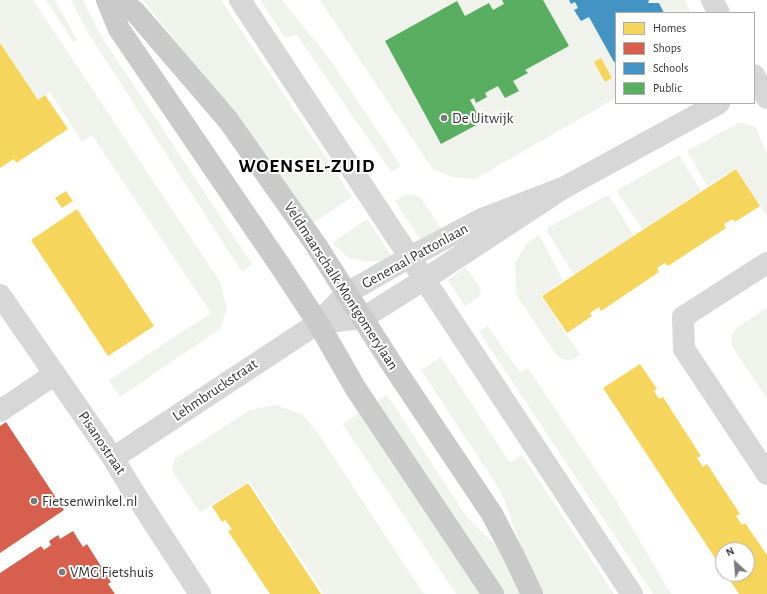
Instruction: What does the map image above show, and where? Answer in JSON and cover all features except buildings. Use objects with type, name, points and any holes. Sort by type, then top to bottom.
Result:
[{"type":"main road","points":[[107,0],[119,29],[318,323],[356,389],[493,594]]},
{"type":"main road","name":"Veldmaarschalk Montgomerylaan","points":[[121,0],[136,13],[228,120],[316,245],[362,318],[492,514],[532,594]]},
{"type":"street","points":[[240,0],[632,594]]},
{"type":"street","points":[[712,0],[718,12]]},
{"type":"street","name":"Generaal Pattonlaan","points":[[318,323],[362,318],[425,279],[565,187],[717,104]]},
{"type":"street","name":"Generaal Pattonlaan","points":[[318,323],[347,293],[410,257],[482,219],[565,187]]},
{"type":"street","points":[[767,263],[683,317],[684,349],[767,474]]},
{"type":"street","name":"Pisanostraat","points":[[0,295],[113,458],[200,594]]},
{"type":"street","name":"Lehmbruckstraat","points":[[113,458],[318,323]]},
{"type":"street","points":[[0,410],[55,374]]},
{"type":"shaded area","points":[[0,0],[33,0],[220,282],[227,308],[220,329],[120,397],[109,380],[211,313],[92,135],[82,142],[50,92],[38,100],[0,43]]},
{"type":"shaded area","points":[[46,0],[55,0],[77,40],[73,42]]},
{"type":"shaded area","points":[[71,0],[83,0],[100,34],[252,264],[242,272],[87,31]]},
{"type":"shaded area","points":[[143,0],[221,0],[352,197],[313,223],[236,119]]},
{"type":"shaded area","points":[[260,0],[282,0],[328,57],[401,166],[391,172],[297,35],[285,38]]},
{"type":"shaded area","points":[[320,0],[684,0],[690,12],[615,12],[615,99],[475,179],[451,177],[432,168]]},
{"type":"shaded area","points":[[738,123],[745,123],[755,127],[767,153],[767,217],[736,168],[707,186],[687,151]]},
{"type":"shaded area","points":[[679,155],[701,191],[643,230],[616,191]]},
{"type":"shaded area","points":[[407,194],[420,197],[442,230],[422,242],[395,201]]},
{"type":"shaded area","points":[[606,196],[609,196],[634,236],[574,275],[547,231],[549,227]]},
{"type":"shaded area","points":[[367,219],[393,258],[373,262],[350,259],[332,243]]},
{"type":"shaded area","points":[[539,235],[563,280],[541,296],[580,355],[571,360],[566,360],[557,356],[516,294],[515,263],[527,243]]},
{"type":"shaded area","points":[[465,267],[481,289],[479,297],[465,306],[448,280]]},
{"type":"shaded area","points":[[767,308],[767,399],[732,346],[731,336],[736,328]]},
{"type":"shaded area","points":[[488,326],[520,373],[528,368],[617,502],[671,594],[653,594],[480,333],[481,330]]},
{"type":"shaded area","points":[[441,357],[510,463],[522,455],[614,594],[542,594],[524,554],[501,492],[421,370]]},
{"type":"shaded area","points":[[387,395],[466,516],[505,555],[526,594],[504,594],[378,402],[379,399]]},
{"type":"shaded area","points":[[276,405],[303,415],[319,435],[424,594],[324,594],[249,481],[200,512],[172,471],[174,459],[250,410]]},
{"type":"shaded area","points":[[360,412],[484,594],[456,594],[343,425]]},
{"type":"place","name":"De Uitwijk","points":[[444,118]]},
{"type":"place","name":"Fietsenwinkel.nl","points":[[34,501]]},
{"type":"place","name":"VMG Fietshuis","points":[[62,572]]},
{"type":"district","name":"WOENSEL-ZUID","points":[[307,166]]}]
